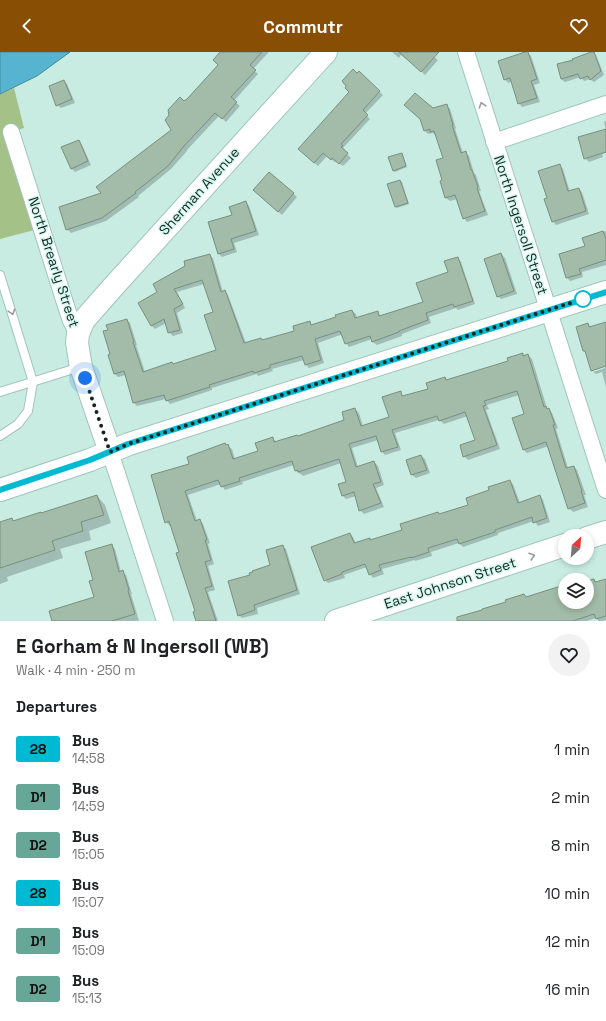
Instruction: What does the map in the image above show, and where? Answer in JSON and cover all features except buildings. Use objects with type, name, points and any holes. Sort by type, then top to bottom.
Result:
[{"type":"main road","name":"Sherman Avenue","points":[[78,334],[87,316],[326,52]]},
{"type":"main road","points":[[0,490],[90,460],[128,444],[606,292]]},
{"type":"main road","name":"North Brearly Street","points":[[78,334],[77,343],[81,367],[110,452]]},
{"type":"main road","points":[[594,536],[606,532]]},
{"type":"main road","name":"East Johnson Street","points":[[336,621],[558,547]]},
{"type":"street","name":"North Ingersoll Street","points":[[466,52],[606,490]]},
{"type":"street","points":[[494,142],[606,104]]},
{"type":"street","name":"North Brearly Street","points":[[11,132],[66,306],[78,334]]},
{"type":"street","name":"North Brearly Street","points":[[110,452],[165,621]]},
{"type":"lane","points":[[0,275],[33,382],[28,411],[18,424],[0,436]]},
{"type":"lane","points":[[0,392],[81,367]]},
{"type":"green space","points":[[14,88],[24,128],[11,132],[42,228],[0,239],[0,94]]},
{"type":"water","points":[[0,52],[70,52],[37,76],[0,94]]},
{"type":"bus line","name":"28","points":[[0,490],[90,460],[128,444],[606,292]]},
{"type":"route","points":[[85,378],[110,452],[128,444],[583,299]]}]
